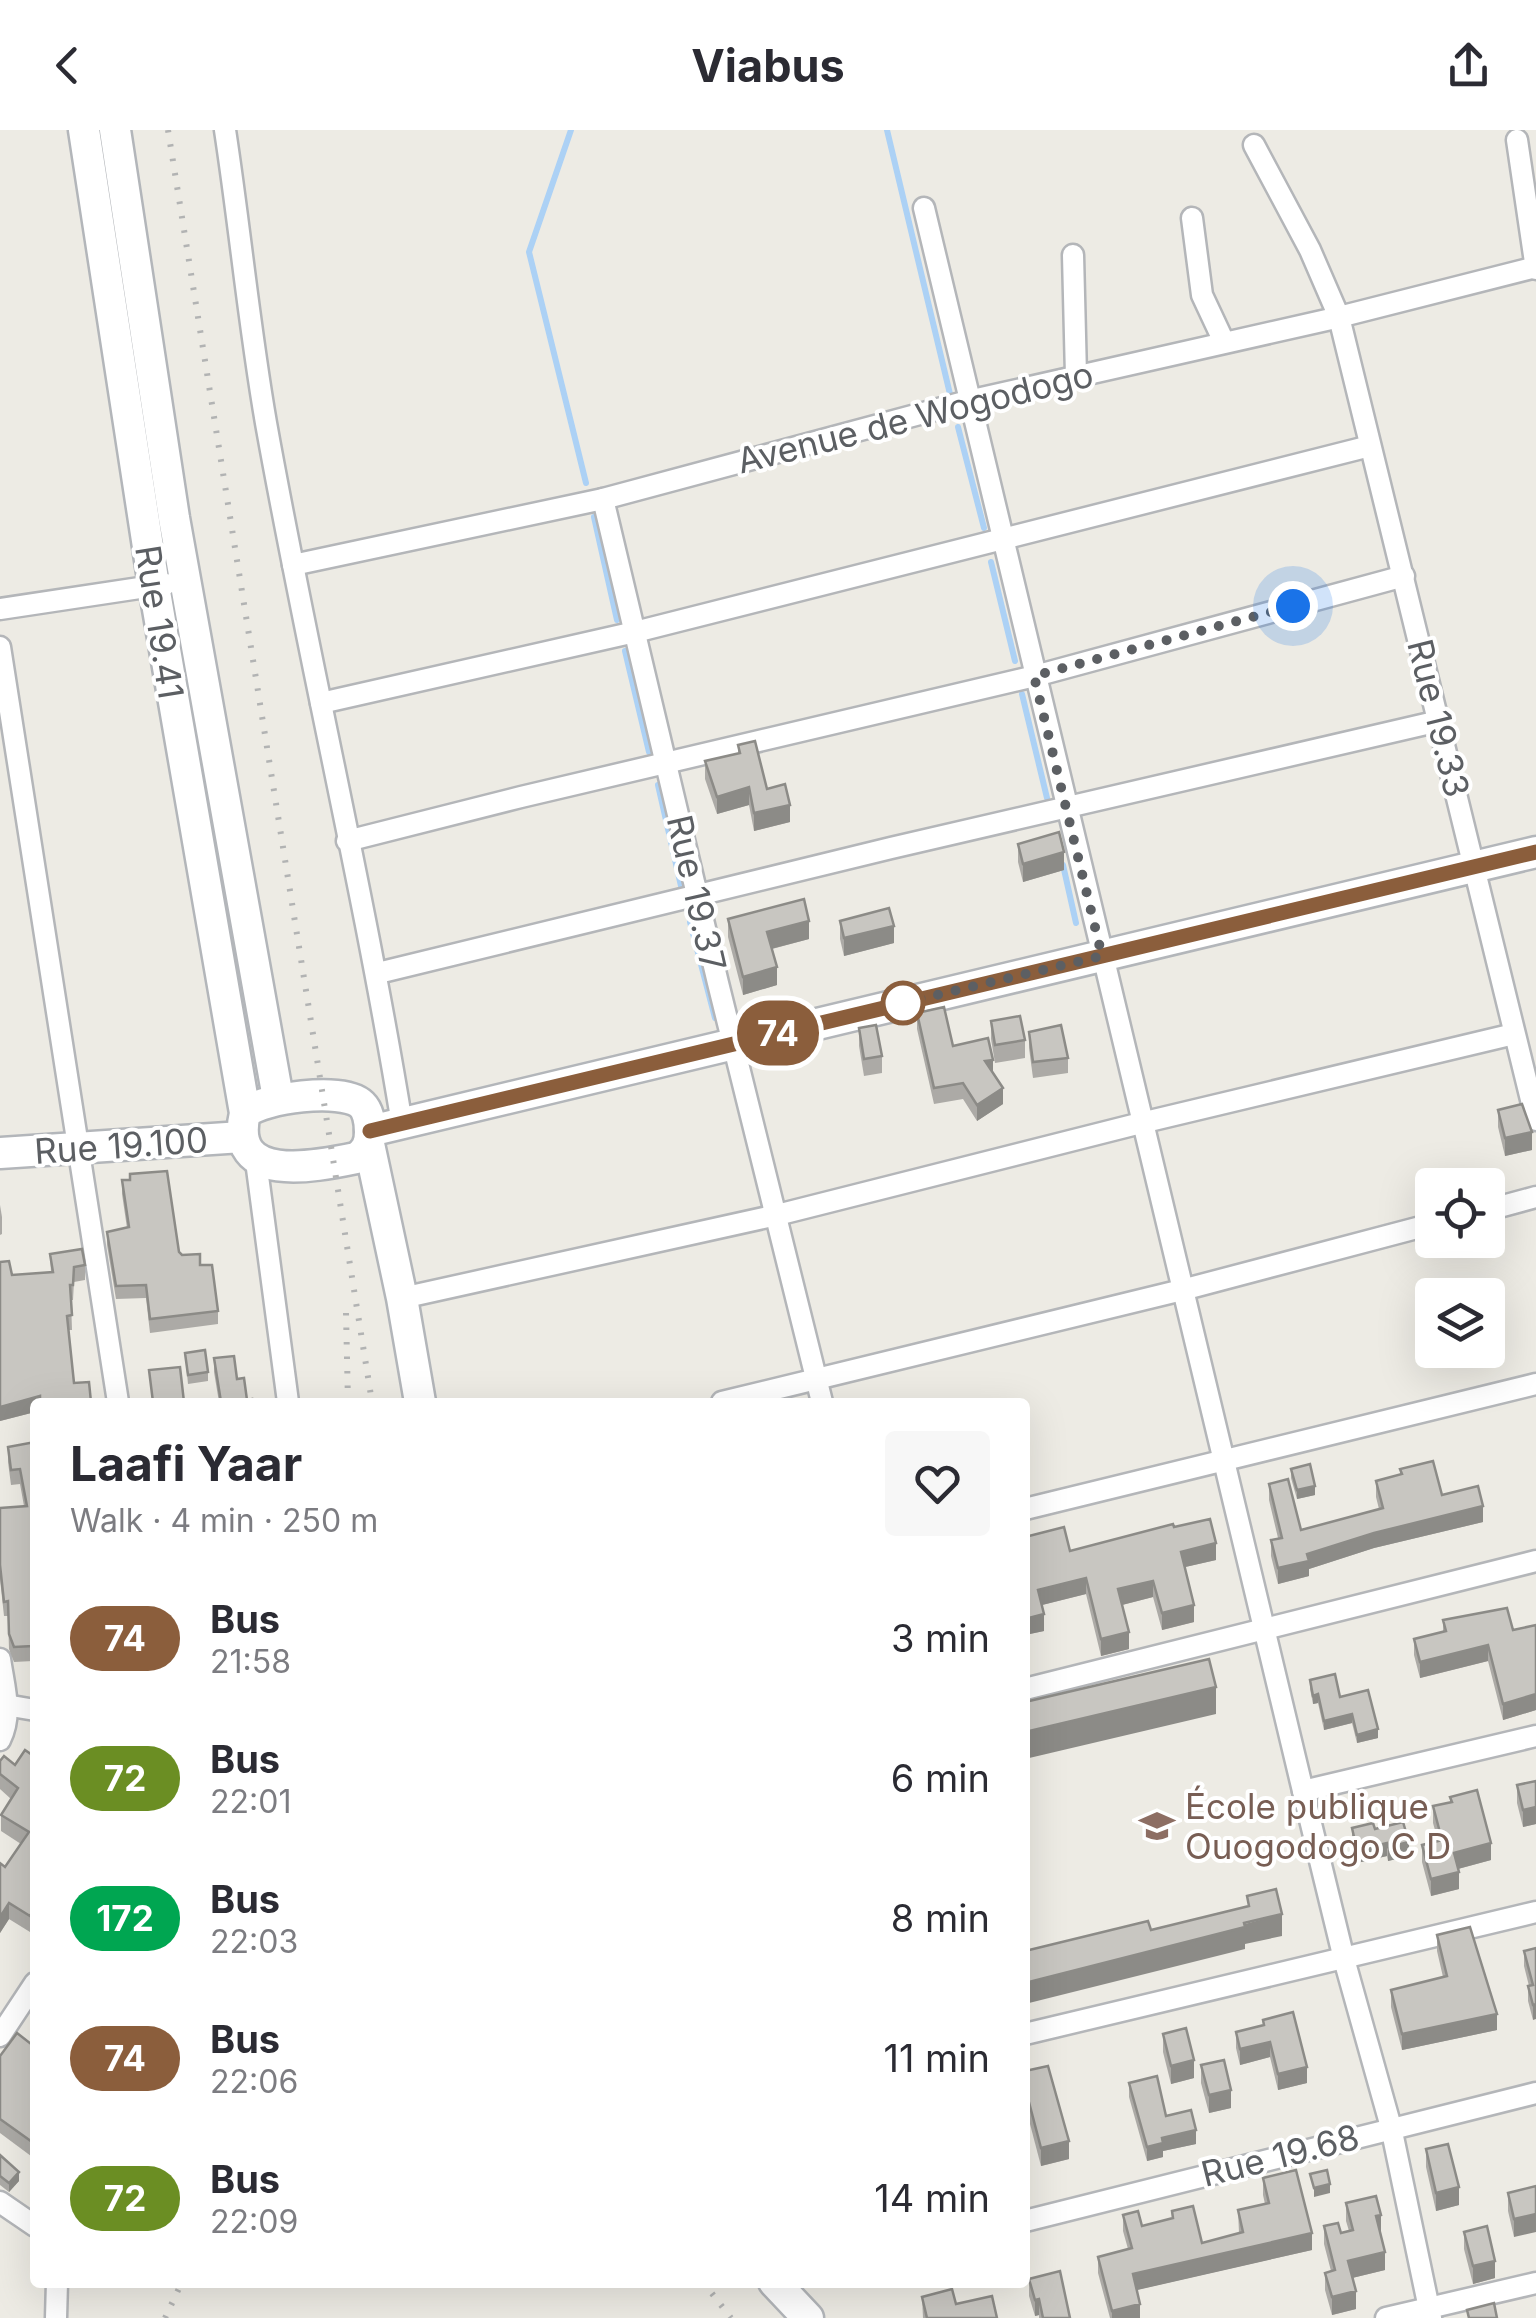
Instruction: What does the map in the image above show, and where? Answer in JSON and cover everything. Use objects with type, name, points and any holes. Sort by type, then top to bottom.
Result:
[{"type":"main road","name":"Rue 19.41","points":[[84,130],[154,586],[248,1137]]},
{"type":"main road","name":"Rue 19.41","points":[[115,130],[185,581],[278,1098]]},
{"type":"main road","points":[[419,1398],[402,1298],[370,1137],[365,1108],[356,1100],[324,1096],[278,1098],[254,1106],[248,1137],[277,1166],[335,1163],[356,1158],[364,1153],[370,1137],[402,1124],[1536,852]]},
{"type":"main road","name":"Rue 19.100","points":[[0,1154],[248,1137]]},
{"type":"main road","points":[[780,2288],[808,2318]]},
{"type":"street","points":[[225,130],[265,418],[347,841],[378,973],[402,1124]]},
{"type":"street","points":[[1517,140],[1536,268]]},
{"type":"street","name":"Rue 19.33","points":[[1254,145],[1310,250],[1340,317],[1536,1120]]},
{"type":"street","points":[[924,208],[1303,1792],[1344,1959],[1392,2127],[1430,2313]]},
{"type":"street","points":[[1192,218],[1202,295],[1224,342]]},
{"type":"street","points":[[1073,255],[1076,376]]},
{"type":"street","name":"Avenue de Wogodogo","points":[[293,565],[603,500],[968,401],[1340,317],[1536,268]]},
{"type":"street","points":[[321,703],[635,632],[1370,446]]},
{"type":"street","name":"Rue 19.37","points":[[603,500],[821,1398]]},
{"type":"street","points":[[347,841],[1034,676],[1404,576]]},
{"type":"street","points":[[0,609],[185,581]]},
{"type":"street","points":[[0,647],[117,1398]]},
{"type":"street","points":[[378,973],[1439,721]]},
{"type":"street","points":[[402,1298],[777,1216],[1141,1123],[1514,1034]]},
{"type":"street","name":"Rue 19.41","points":[[248,1137],[287,1398]]},
{"type":"street","points":[[1505,1205],[1536,1197]]},
{"type":"street","points":[[738,1398],[1182,1290],[1415,1228]]},
{"type":"street","points":[[1030,1508],[1536,1384]]},
{"type":"street","points":[[1030,1688],[1536,1561]]},
{"type":"street","points":[[0,1659],[6,1728],[0,1740]]},
{"type":"street","points":[[4,1705],[30,1709]]},
{"type":"street","points":[[1303,1792],[1536,1736]]},
{"type":"street","points":[[1030,2033],[1536,1912]]},
{"type":"street","points":[[0,2036],[30,1991]]},
{"type":"street","name":"Rue 19.68","points":[[1030,2220],[1536,2093]]},
{"type":"street","points":[[0,2202],[30,2223]]},
{"type":"street","points":[[1386,2318],[1430,2313],[1536,2282]]},
{"type":"street","points":[[56,2318],[57,2288]]},
{"type":"building","points":[[755,741],[767,789],[785,784],[790,805],[754,813],[749,787],[717,797],[705,761],[740,753],[738,745]]},
{"type":"building","points":[[1059,832],[1064,852],[1023,864],[1018,844]]},
{"type":"building","points":[[804,899],[809,921],[767,932],[777,967],[743,977],[728,919]]},
{"type":"building","points":[[889,908],[894,926],[844,938],[840,921]]},
{"type":"building","points":[[944,1007],[953,1046],[988,1038],[993,1060],[985,1061],[1003,1088],[977,1105],[963,1083],[934,1088],[917,1013]]},
{"type":"building","points":[[1020,1016],[1025,1040],[995,1045],[991,1021]]},
{"type":"building","points":[[876,1025],[882,1056],[864,1059],[859,1028]]},
{"type":"building","points":[[1061,1025],[1068,1058],[1033,1062],[1029,1032]]},
{"type":"building","points":[[1522,1104],[1532,1132],[1505,1138],[1498,1110]]},
{"type":"building","points":[[167,1171],[179,1252],[200,1254],[200,1265],[212,1265],[218,1311],[150,1319],[146,1285],[116,1286],[107,1232],[129,1227],[122,1180],[130,1180],[130,1174]]},
{"type":"building","points":[[82,1249],[85,1265],[74,1267],[70,1285],[72,1315],[67,1316],[74,1383],[89,1382],[91,1398],[40,1396],[0,1407],[0,1262],[9,1261],[12,1275],[53,1272],[50,1254]]},
{"type":"building","points":[[205,1350],[208,1372],[188,1375],[185,1353]]},
{"type":"building","points":[[234,1356],[237,1379],[244,1378],[247,1398],[220,1398],[214,1358]]},
{"type":"building","points":[[180,1367],[184,1398],[152,1398],[149,1370]]},
{"type":"building","points":[[30,1443],[30,1646],[14,1647],[9,1634],[8,1601],[4,1602],[0,1508],[27,1506],[20,1469],[11,1470],[8,1447]]},
{"type":"building","points":[[1433,1461],[1442,1495],[1478,1486],[1483,1506],[1374,1533],[1307,1554],[1309,1561],[1278,1568],[1271,1540],[1282,1538],[1269,1484],[1288,1479],[1301,1530],[1383,1508],[1376,1481],[1402,1474],[1400,1469]]},
{"type":"building","points":[[1310,1464],[1315,1486],[1297,1490],[1291,1469]]},
{"type":"building","points":[[1210,1519],[1216,1543],[1181,1552],[1194,1605],[1162,1613],[1153,1581],[1118,1589],[1129,1632],[1101,1639],[1086,1578],[1038,1590],[1044,1614],[1030,1618],[1030,1536],[1064,1527],[1070,1551],[1173,1524],[1174,1527]]},
{"type":"building","points":[[1507,1608],[1513,1630],[1536,1625],[1536,1694],[1503,1704],[1488,1645],[1420,1662],[1414,1639],[1446,1631],[1443,1620]]},
{"type":"building","points":[[1209,1659],[1216,1687],[1030,1731],[1030,1701]]},
{"type":"building","points":[[1335,1674],[1340,1697],[1368,1690],[1378,1729],[1357,1735],[1352,1714],[1324,1721],[1318,1694],[1313,1696],[1310,1680]]},
{"type":"building","points":[[25,1750],[30,1754],[30,1916],[9,1903],[0,1917],[0,1863],[5,1867],[29,1832],[1,1815],[18,1788],[0,1774],[0,1761],[4,1756],[15,1765]]},
{"type":"building","points":[[1536,1781],[1536,1807],[1523,1810],[1517,1785]]},
{"type":"building","points":[[1477,1790],[1491,1843],[1454,1853],[1459,1872],[1431,1879],[1422,1845],[1442,1840],[1433,1806]]},
{"type":"building","points":[[1403,1822],[1409,1842],[1357,1850],[1352,1828],[1373,1823],[1375,1829]]},
{"type":"building","points":[[1276,1889],[1282,1914],[1030,1982],[1030,1950],[1148,1921],[1151,1930],[1249,1906],[1247,1896]]},
{"type":"building","points":[[1470,1927],[1497,2014],[1402,2034],[1391,1990],[1447,1976],[1437,1935]]},
{"type":"building","points":[[1536,1948],[1533,2005],[1528,1986],[1533,1985],[1524,1951]]},
{"type":"building","points":[[1293,2012],[1307,2067],[1278,2074],[1270,2042],[1240,2049],[1236,2032]]},
{"type":"building","points":[[1186,2028],[1194,2060],[1171,2066],[1163,2034]]},
{"type":"building","points":[[17,2033],[30,2043],[30,2140],[0,2119],[0,2056]]},
{"type":"building","points":[[1224,2060],[1231,2090],[1209,2095],[1201,2065]]},
{"type":"building","points":[[1048,2066],[1069,2141],[1041,2148],[1030,2106],[1030,2070]]},
{"type":"building","points":[[1157,2076],[1166,2116],[1191,2110],[1196,2130],[1162,2138],[1163,2143],[1147,2147],[1129,2083]]},
{"type":"building","points":[[1448,2144],[1459,2187],[1436,2193],[1426,2149]]},
{"type":"building","points":[[0,2155],[19,2172],[9,2183],[0,2176]]},
{"type":"building","points":[[1296,2170],[1312,2233],[1133,2274],[1140,2304],[1112,2311],[1098,2257],[1132,2248],[1123,2215],[1138,2211],[1142,2226],[1173,2218],[1172,2211],[1193,2206],[1202,2243],[1243,2232],[1238,2210],[1269,2203],[1263,2178]]},
{"type":"building","points":[[1327,2170],[1330,2184],[1314,2188],[1310,2174]]},
{"type":"building","points":[[1536,2186],[1536,2214],[1514,2219],[1508,2193]]},
{"type":"building","points":[[1376,2196],[1381,2215],[1376,2216],[1385,2252],[1348,2261],[1356,2291],[1332,2297],[1325,2273],[1335,2270],[1324,2226],[1338,2223],[1341,2233],[1353,2230],[1346,2203]]},
{"type":"building","points":[[1487,2226],[1495,2261],[1473,2266],[1464,2232]]},
{"type":"building","points":[[1060,2271],[1070,2318],[1043,2318],[1030,2279]]},
{"type":"building","points":[[952,2289],[956,2304],[992,2296],[997,2318],[927,2318],[922,2297]]},
{"type":"building","points":[[1494,2303],[1497,2318],[1469,2318],[1467,2310]]},
{"type":"waterway","points":[[571,130],[529,252],[586,483]]},
{"type":"waterway","points":[[887,130],[950,394]]},
{"type":"waterway","points":[[958,427],[984,528]]},
{"type":"waterway","points":[[594,517],[617,620]]},
{"type":"waterway","points":[[991,562],[1015,661]]},
{"type":"waterway","points":[[625,651],[649,752]]},
{"type":"waterway","points":[[1022,694],[1047,798]]},
{"type":"waterway","points":[[658,785],[681,886]]},
{"type":"waterway","points":[[1063,865],[1076,923]]},
{"type":"waterway","points":[[690,922],[715,1018]]},
{"type":"railway","points":[[168,130],[371,1398]]},
{"type":"railway","points":[[346,1313],[348,1398]]},
{"type":"railway","points":[[165,2318],[179,2288]]},
{"type":"railway","points":[[708,2288],[731,2318]]},
{"type":"bus line","name":"74","points":[[370,1131],[1536,852]]},
{"type":"place","name":"École publique Ouogodogo C D","points":[[1157,1826]]},
{"type":"route","points":[[903,1003],[1102,956],[1034,676],[1293,606]]}]
